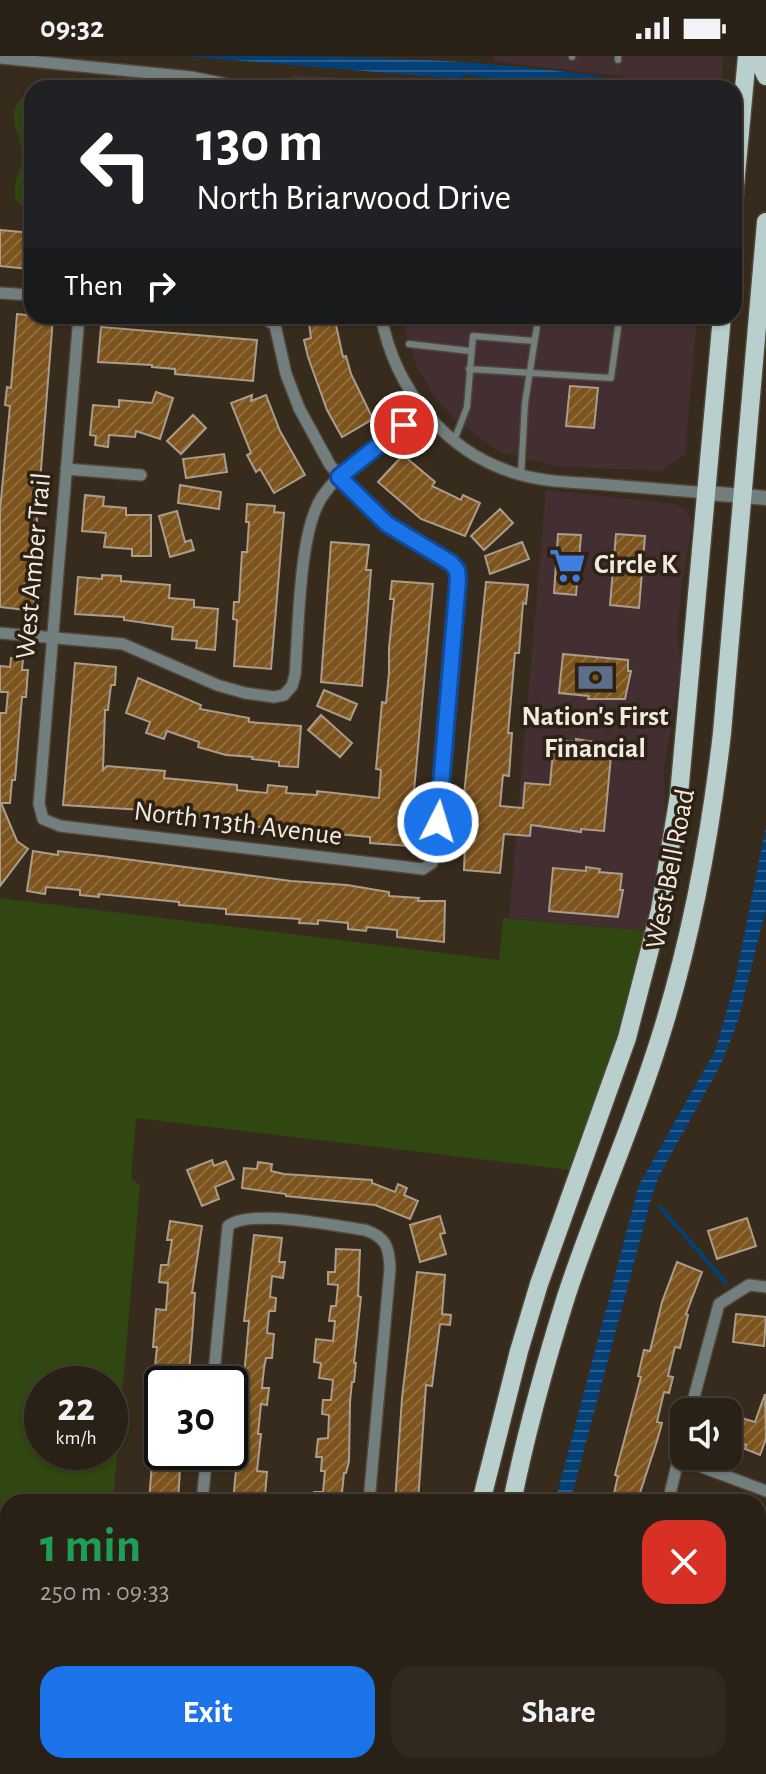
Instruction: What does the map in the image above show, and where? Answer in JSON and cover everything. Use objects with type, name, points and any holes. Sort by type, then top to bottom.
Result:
[{"type":"main road","points":[[742,110],[747,56]]},
{"type":"main road","points":[[761,56],[760,63],[766,76]]},
{"type":"main road","name":"West Bell Road","points":[[514,1494],[567,1295],[660,1040],[690,932],[714,804],[744,496],[766,222]]},
{"type":"main road","name":"West Bell Road","points":[[483,1494],[539,1284],[627,1038],[660,910],[678,806],[721,324]]},
{"type":"street","points":[[0,58],[206,80]]},
{"type":"street","points":[[0,293],[24,294]]},
{"type":"street","name":"West Amber Trail","points":[[43,819],[39,804],[78,324]]},
{"type":"street","points":[[274,324],[286,374],[299,408],[313,438],[339,477]]},
{"type":"street","points":[[383,324],[392,360],[423,411],[454,441],[482,459],[521,475],[547,480],[766,498]]},
{"type":"street","points":[[0,633],[123,644],[235,692],[274,697],[289,691],[295,675],[308,526],[317,502],[339,477],[423,411]]},
{"type":"street","points":[[66,469],[141,475]]},
{"type":"street","name":"North 113th Avenue","points":[[43,819],[54,825],[75,828],[411,870],[428,867],[436,852],[457,570],[451,563],[387,524],[339,477]]},
{"type":"street","points":[[214,1366],[225,1240],[228,1226],[236,1219],[260,1217],[377,1234],[390,1251],[390,1268],[370,1494]]},
{"type":"street","points":[[694,1398],[719,1304],[749,1285],[766,1287]]},
{"type":"street","points":[[203,1494],[205,1470]]},
{"type":"street","points":[[670,1494],[675,1470]]},
{"type":"street","points":[[710,1470],[766,1491]]},
{"type":"lane","points":[[521,475],[529,374],[538,324]]},
{"type":"lane","points":[[469,369],[611,378],[618,324]]},
{"type":"lane","points":[[454,441],[467,407],[473,336],[534,341]]},
{"type":"lane","points":[[409,344],[470,351]]},
{"type":"shaded area","points":[[494,56],[723,56],[722,80],[631,80],[494,61]]},
{"type":"shaded area","points":[[293,75],[378,80],[292,80]]},
{"type":"shaded area","points":[[403,324],[696,324],[685,454],[661,471],[554,466],[500,452],[456,420],[434,396],[416,365]]},
{"type":"shaded area","points":[[546,490],[675,504],[684,508],[693,522],[677,630],[681,666],[664,769],[665,820],[645,931],[509,918]]},
{"type":"green space","points":[[24,96],[24,206],[15,195],[22,157],[14,113]]},
{"type":"green space","points":[[0,898],[499,960],[503,918],[645,931],[617,1035],[570,1170],[136,1118],[131,1178],[140,1185],[125,1366],[24,1366],[24,1470],[116,1470],[114,1494],[0,1494]]},
{"type":"water","points":[[185,56],[424,60],[545,70],[619,80],[502,80],[464,75],[460,79]]},
{"type":"water","points":[[766,826],[766,908],[738,1021],[721,1064],[659,1176],[572,1494],[557,1494],[639,1185],[716,1049],[735,981]]},
{"type":"building","points":[[0,230],[24,232],[24,269],[0,266]]},
{"type":"building","points":[[17,314],[24,315],[24,324],[53,324],[33,570],[37,570],[33,611],[0,607],[0,510],[10,406],[5,405],[7,387],[11,388]]},
{"type":"building","points":[[309,324],[348,324],[336,325],[343,357],[346,356],[351,374],[373,419],[342,437],[327,410],[308,357],[304,340],[311,338]]},
{"type":"building","points":[[101,327],[257,340],[253,381],[175,374],[175,369],[152,365],[98,362]]},
{"type":"building","points":[[570,386],[598,388],[594,428],[566,426]]},
{"type":"building","points":[[156,392],[173,398],[160,439],[136,431],[135,437],[109,435],[108,447],[95,445],[96,436],[90,435],[93,405],[119,407],[119,400],[152,403]]},
{"type":"building","points":[[252,395],[251,401],[266,395],[280,431],[305,475],[274,493],[260,469],[256,472],[247,455],[251,453],[231,403]]},
{"type":"building","points":[[193,415],[206,428],[181,454],[167,441]]},
{"type":"building","points":[[224,454],[227,472],[186,478],[183,459]]},
{"type":"building","points":[[403,455],[435,482],[432,486],[461,500],[463,495],[480,503],[465,536],[421,519],[378,482]]},
{"type":"building","points":[[180,485],[221,492],[219,509],[178,503]]},
{"type":"building","points":[[85,495],[104,497],[103,506],[126,508],[126,515],[151,515],[151,556],[132,556],[132,549],[104,547],[106,533],[82,531]]},
{"type":"building","points":[[247,504],[275,506],[274,512],[284,513],[271,669],[234,666],[237,620],[233,619],[234,602],[239,602],[242,552],[247,552]]},
{"type":"building","points":[[500,509],[513,523],[484,550],[471,536]]},
{"type":"building","points":[[177,511],[185,542],[191,540],[194,550],[170,557],[159,516]]},
{"type":"building","name":"Circle K","points":[[558,534],[581,535],[576,595],[554,593]]},
{"type":"building","name":"Circle K","points":[[616,534],[645,536],[639,608],[610,605]]},
{"type":"building","points":[[331,542],[369,545],[366,570],[371,570],[362,686],[321,682]]},
{"type":"building","points":[[522,542],[529,559],[490,574],[485,556]]},
{"type":"building","points":[[102,575],[121,576],[121,581],[170,585],[169,598],[194,600],[194,607],[218,609],[215,650],[196,648],[197,641],[172,639],[173,627],[124,620],[124,617],[75,614],[78,577],[102,579]]},
{"type":"building","points":[[392,581],[433,584],[409,846],[370,843],[370,837],[240,825],[241,822],[143,810],[63,805],[75,663],[116,667],[115,685],[111,685],[108,710],[105,710],[103,770],[107,766],[165,771],[164,778],[237,785],[237,790],[267,793],[268,785],[287,787],[286,793],[317,795],[317,791],[379,798],[381,770],[376,769],[382,702],[386,703],[389,673],[394,599],[390,599]]},
{"type":"building","points":[[486,582],[528,585],[526,604],[523,603],[519,653],[515,653],[508,733],[512,733],[509,776],[503,775],[500,806],[523,808],[525,783],[550,785],[554,740],[576,742],[576,739],[612,745],[604,831],[581,829],[581,832],[531,825],[530,836],[504,834],[500,873],[464,870],[464,795]]},
{"type":"building","name":"Nation's First Financial","points":[[563,654],[628,660],[628,671],[631,671],[625,699],[588,699],[589,696],[559,693]]},
{"type":"building","points":[[11,658],[23,659],[22,670],[28,670],[26,697],[22,697],[15,780],[12,780],[10,803],[1,803],[17,841],[28,849],[0,886],[0,713],[6,713],[8,692],[0,692],[0,666],[10,667]]},
{"type":"building","points":[[138,678],[201,705],[200,709],[249,718],[249,722],[301,726],[298,767],[279,766],[279,762],[253,757],[226,755],[198,747],[199,742],[167,731],[164,739],[146,733],[150,722],[126,713]]},
{"type":"building","points":[[324,690],[357,704],[350,720],[317,706]]},
{"type":"building","points":[[321,715],[352,743],[340,757],[308,730]]},
{"type":"building","points":[[33,851],[58,855],[58,851],[291,881],[347,885],[389,892],[389,896],[419,898],[418,901],[445,901],[444,942],[397,937],[397,930],[348,929],[348,923],[318,920],[318,924],[299,923],[300,919],[226,914],[226,909],[179,905],[179,902],[80,895],[80,890],[46,887],[45,894],[27,891]]},
{"type":"building","points":[[586,867],[600,869],[599,872],[622,874],[620,890],[623,890],[618,917],[549,911],[553,868],[586,871]]},
{"type":"building","points":[[212,1160],[214,1166],[226,1161],[234,1179],[215,1187],[219,1199],[202,1206],[187,1170]]},
{"type":"building","points":[[258,1162],[272,1164],[271,1171],[284,1174],[372,1180],[372,1183],[395,1192],[398,1184],[407,1188],[404,1195],[418,1201],[410,1219],[375,1205],[242,1188],[244,1168],[257,1169]]},
{"type":"building","points":[[440,1216],[445,1233],[440,1234],[446,1254],[420,1262],[410,1225]]},
{"type":"building","points":[[747,1218],[756,1246],[717,1259],[708,1231]]},
{"type":"building","points":[[170,1221],[202,1226],[192,1293],[195,1293],[189,1366],[155,1366],[156,1309],[166,1310],[168,1283],[159,1282],[161,1265],[168,1265],[172,1240],[167,1240]]},
{"type":"building","points":[[254,1235],[282,1238],[279,1262],[285,1262],[283,1278],[272,1276],[270,1297],[276,1298],[275,1311],[269,1311],[267,1333],[274,1334],[272,1358],[266,1358],[264,1368],[262,1388],[269,1388],[267,1405],[261,1404],[258,1434],[261,1434],[257,1471],[267,1472],[265,1494],[234,1494],[236,1470],[248,1470],[248,1366],[245,1366],[249,1321],[244,1321]]},
{"type":"building","points":[[336,1249],[360,1250],[358,1296],[361,1297],[350,1402],[349,1461],[342,1493],[348,1494],[314,1494],[323,1492],[325,1471],[321,1471],[322,1457],[316,1457],[318,1439],[328,1438],[329,1415],[322,1414],[323,1400],[331,1400],[333,1380],[319,1378],[321,1363],[314,1362],[316,1339],[333,1341],[335,1321],[329,1321],[331,1306],[336,1306],[338,1285],[328,1284],[328,1272],[335,1272]]},
{"type":"building","points":[[677,1262],[702,1272],[686,1314],[680,1348],[675,1347],[668,1376],[673,1377],[669,1393],[664,1392],[657,1422],[662,1423],[640,1494],[614,1494],[618,1476],[615,1475],[641,1377],[638,1376],[644,1350],[650,1351],[662,1302]]},
{"type":"building","points":[[417,1272],[445,1275],[442,1314],[451,1315],[450,1325],[440,1324],[432,1386],[426,1385],[419,1494],[396,1494],[402,1398]]},
{"type":"building","points":[[736,1314],[766,1317],[764,1346],[733,1342]]},
{"type":"building","points":[[765,1394],[766,1439],[760,1455],[745,1449],[746,1445],[742,1444],[742,1418],[755,1422]]},
{"type":"building","points":[[151,1470],[180,1470],[178,1494],[150,1494]]},
{"type":"waterway","points":[[660,1207],[726,1283]]},
{"type":"place","name":"Circle K","points":[[568,565]]},
{"type":"place","name":"Nation's First Financial","points":[[595,677]]},
{"type":"route","points":[[404,425],[339,477],[387,524],[416,545],[451,563],[457,570],[438,822]]}]
